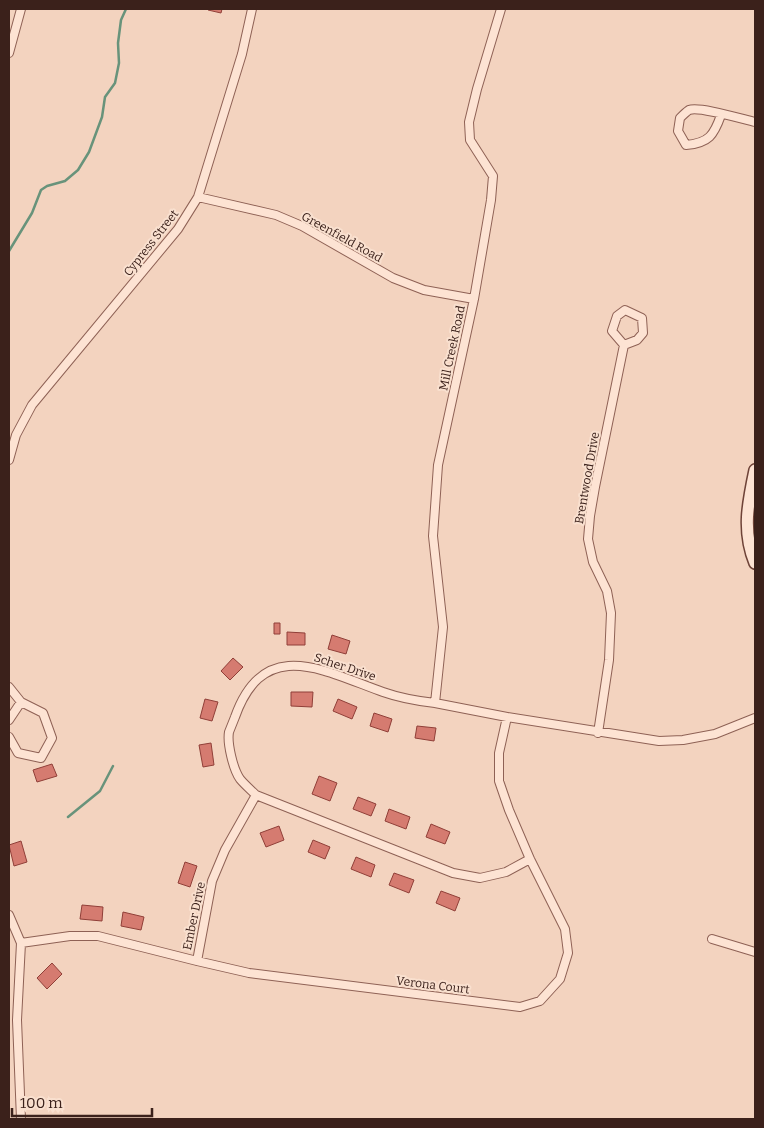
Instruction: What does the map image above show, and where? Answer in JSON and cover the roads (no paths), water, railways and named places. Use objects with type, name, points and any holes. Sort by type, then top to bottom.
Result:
[{"type":"street","points":[[9,54],[21,9]]},
{"type":"street","name":"Cypress Street","points":[[9,460],[16,435],[32,405],[178,229],[198,197],[242,54],[252,9]]},
{"type":"street","name":"Mill Creek Road","points":[[435,703],[443,627],[433,536],[438,465],[474,299],[492,200],[493,176],[470,140],[469,122],[501,9]]},
{"type":"street","points":[[721,115],[715,131],[701,144],[686,145],[678,131],[680,118],[690,110],[707,110],[755,122]]},
{"type":"street","name":"Greenfield Road","points":[[198,197],[276,215],[302,226],[393,278],[424,290],[474,299]]},
{"type":"street","points":[[625,310],[642,318],[643,333],[637,340],[624,344],[612,330],[617,316],[625,310]]},
{"type":"street","name":"Brentwood Drive","points":[[598,733],[609,660],[611,613],[607,591],[593,562],[588,539],[594,496],[624,344]]},
{"type":"street","points":[[755,470],[754,484],[746,519],[750,550],[755,563]]},
{"type":"street","name":"Scher Drive","points":[[530,859],[506,872],[480,878],[453,873],[256,796],[239,778],[232,759],[229,733],[238,708],[250,686],[266,672],[288,665],[314,667],[408,700],[435,703],[598,733],[658,741],[683,740],[715,734],[755,718]]},
{"type":"street","points":[[9,687],[21,702],[43,713],[52,738],[41,758],[18,753],[9,737]]},
{"type":"street","points":[[9,720],[21,702]]},
{"type":"street","name":"Verona Court","points":[[21,943],[70,936],[98,936],[249,972],[520,1007],[540,1001],[560,978],[568,953],[565,929],[530,859],[499,781],[498,753],[508,717]]},
{"type":"street","name":"Ember Drive","points":[[197,961],[212,882],[225,850],[256,796]]},
{"type":"street","points":[[9,915],[21,943],[17,1020],[21,1119]]},
{"type":"street","points":[[712,939],[755,952]]},
{"type":"waterway","points":[[9,251],[32,213],[41,190],[47,186],[65,181],[78,170],[89,152],[102,117],[105,97],[115,83],[119,63],[118,43],[121,20],[126,9]]},
{"type":"waterway","points":[[68,817],[100,791],[113,766]]}]
